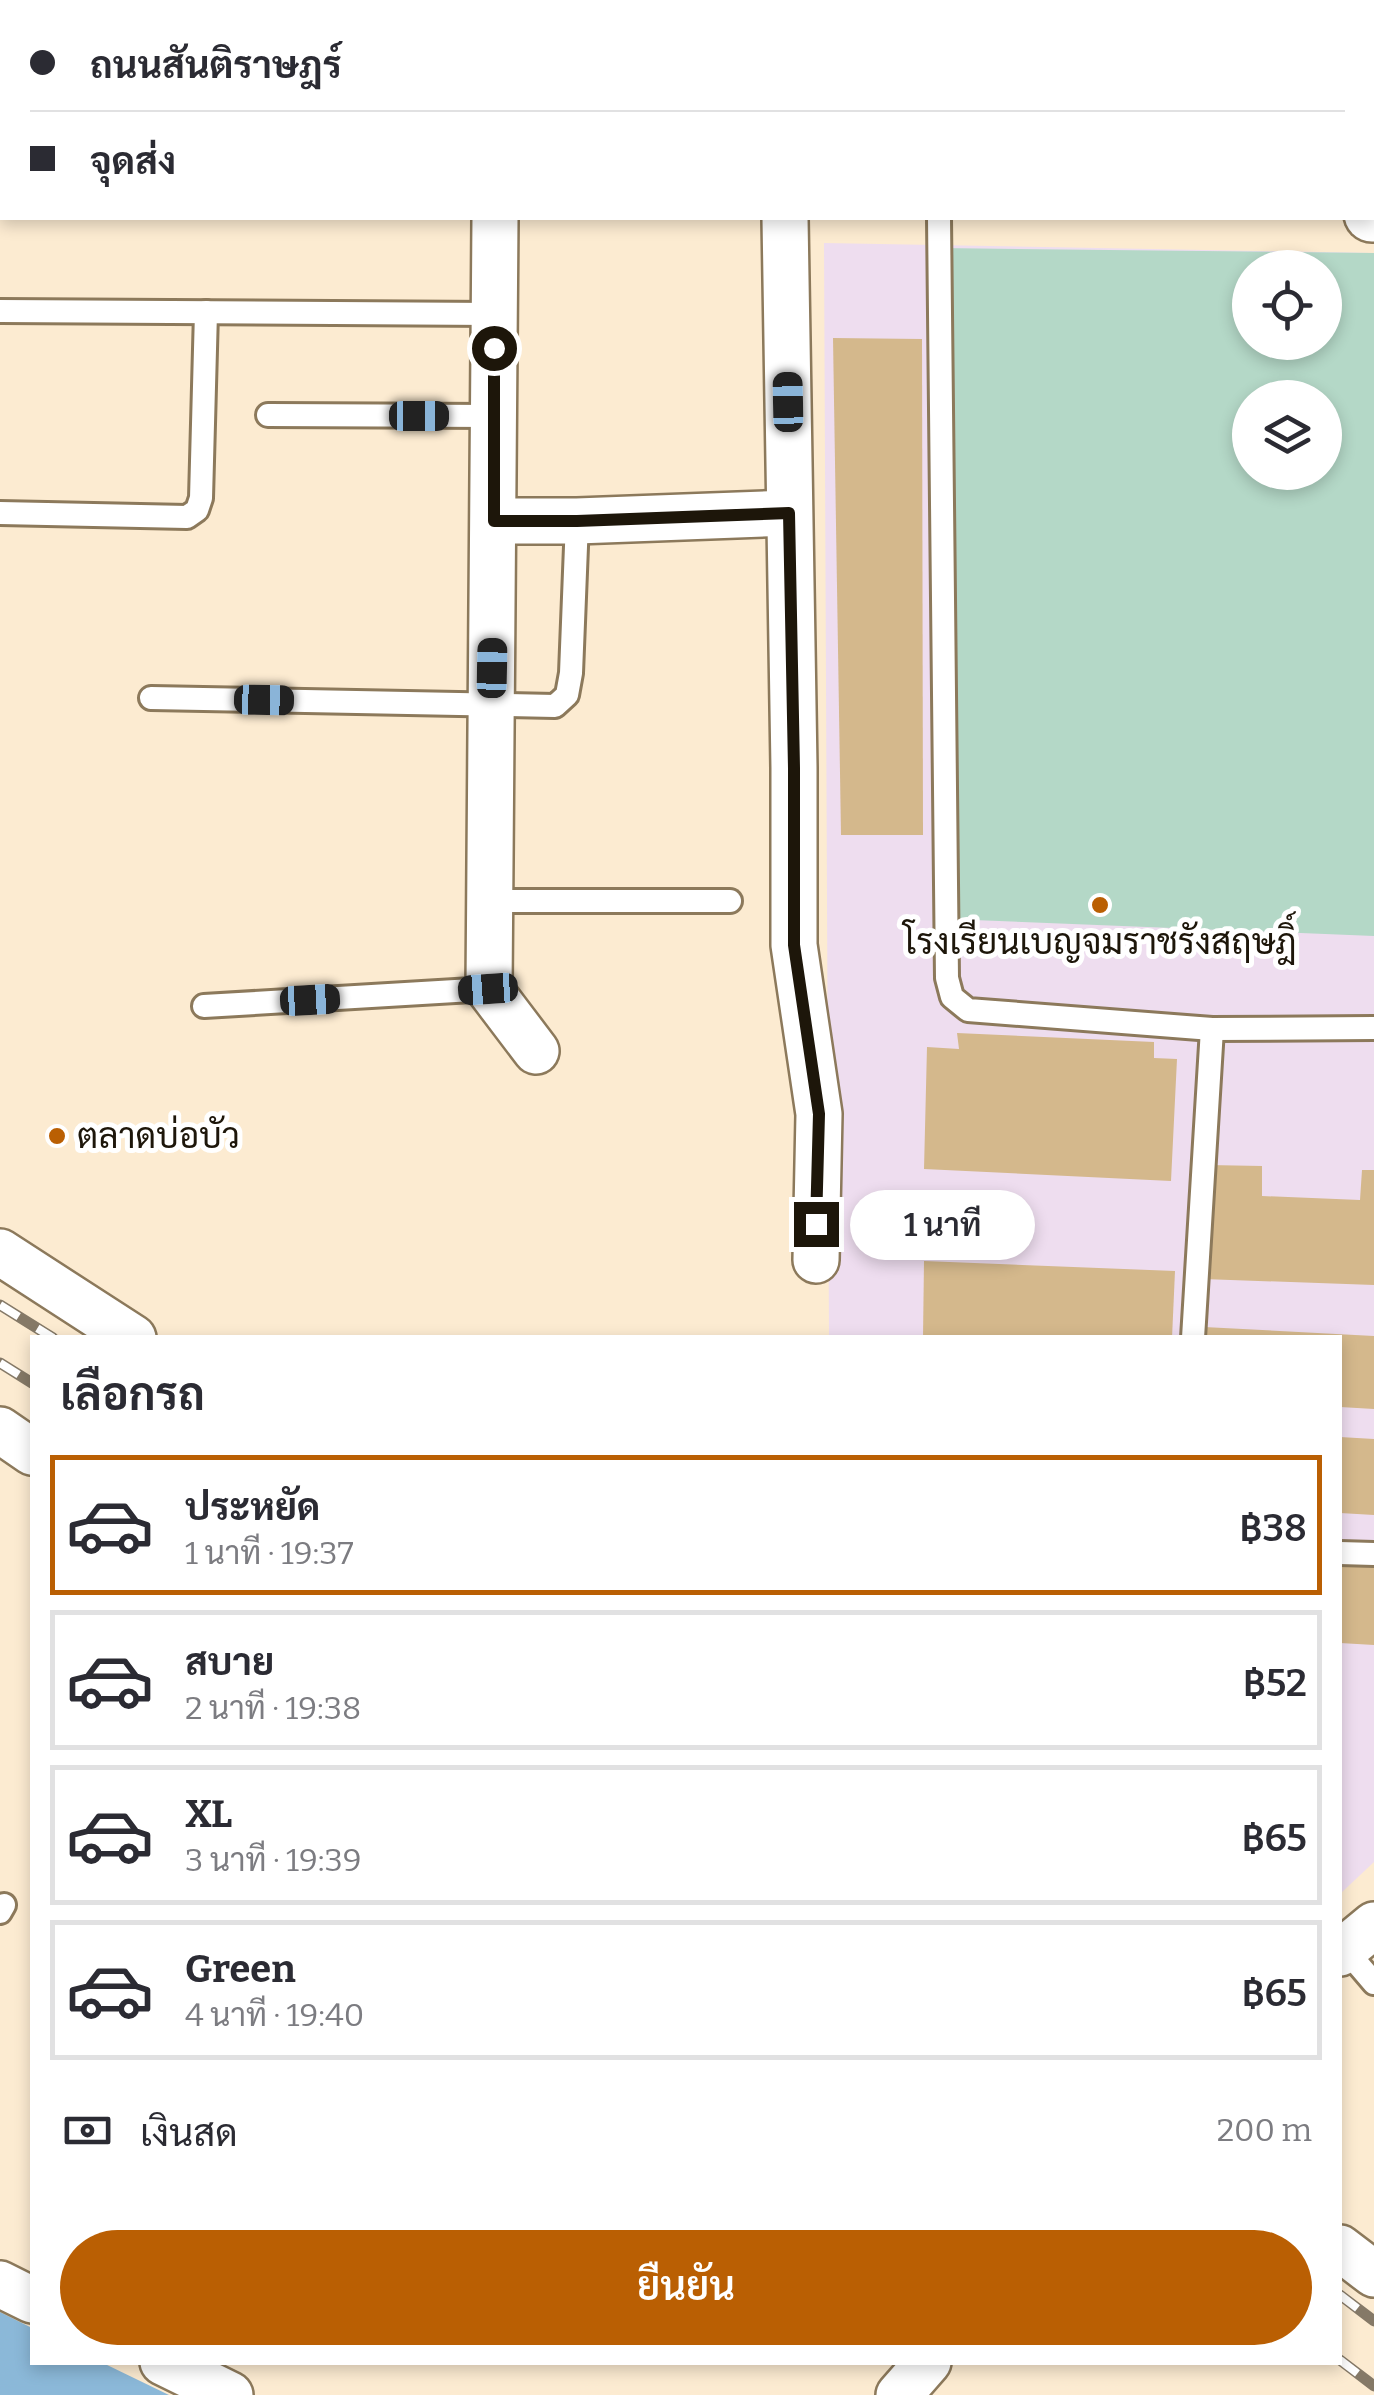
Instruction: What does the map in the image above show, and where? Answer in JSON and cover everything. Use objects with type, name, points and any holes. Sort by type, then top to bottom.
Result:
[{"type":"street","points":[[495,220],[488,989],[536,1051]]},
{"type":"street","points":[[785,220],[794,945],[819,1114],[816,1260]]},
{"type":"street","points":[[494,521],[789,513]]},
{"type":"street","points":[[0,1252],[128,1335]]},
{"type":"street","points":[[0,1430],[30,1451]]},
{"type":"street","points":[[1342,2250],[1374,2274]]},
{"type":"street","points":[[0,2284],[30,2299]]},
{"type":"street","points":[[169,2365],[230,2395]]},
{"type":"street","points":[[899,2395],[925,2365]]},
{"type":"lane","points":[[939,220],[947,978],[952,996],[968,1010],[1212,1029],[1374,1028]]},
{"type":"lane","points":[[0,311],[494,314]]},
{"type":"lane","points":[[0,512],[186,517],[197,510],[201,498],[206,312]]},
{"type":"lane","points":[[268,415],[494,416]]},
{"type":"lane","points":[[151,698],[555,706],[567,695],[571,673],[577,521]]},
{"type":"lane","points":[[490,901],[730,901]]},
{"type":"lane","points":[[204,1006],[488,989]]},
{"type":"lane","points":[[1194,1335],[1212,1029]]},
{"type":"lane","points":[[1342,1552],[1374,1554]]},
{"type":"lane","points":[[1353,1942],[1374,1982]]},
{"type":"shaded area","name":"โรงเรียนเบญจมราชรังสฤษฎิ์","points":[[824,243],[1232,250],[1232,360],[1342,360],[1342,252],[1374,253],[1374,1862],[1342,1892],[1342,1335],[829,1335]]},
{"type":"green space","points":[[939,248],[1232,251],[1232,360],[1342,360],[1342,253],[1374,253],[1374,936],[948,919]]},
{"type":"water","points":[[0,2312],[30,2327],[30,2365],[107,2365],[169,2395],[0,2395]]},
{"type":"building","points":[[833,338],[922,339],[923,835],[841,835]]},
{"type":"building","points":[[957,1033],[1154,1042],[1154,1058],[1177,1059],[1171,1181],[924,1169],[927,1047],[959,1049]]},
{"type":"building","points":[[1208,1165],[1262,1166],[1262,1196],[1360,1200],[1362,1170],[1374,1170],[1374,1285],[1203,1279]]},
{"type":"building","points":[[924,1261],[1175,1271],[1172,1335],[923,1335]]},
{"type":"building","points":[[1204,1327],[1374,1336],[1374,1409],[1342,1407],[1342,1335],[1204,1335]]},
{"type":"building","points":[[1342,1437],[1374,1439],[1374,1515],[1342,1513]]},
{"type":"building","points":[[1342,1560],[1374,1561],[1374,1645],[1342,1643]]},
{"type":"railway","points":[[0,1305],[48,1335]]},
{"type":"railway","points":[[0,1363],[30,1382]]},
{"type":"railway","points":[[1342,2297],[1374,2321]]},
{"type":"railway","points":[[1342,2362],[1374,2386]]},
{"type":"place","name":"โรงเรียนเบญจมราชรังสฤษฎิ์","points":[[1100,905]]},
{"type":"place","name":"ตลาดบ่อบัว","points":[[57,1136]]},
{"type":"route","points":[[494,348],[494,521],[789,513],[794,945],[819,1114],[816,1224]]}]
